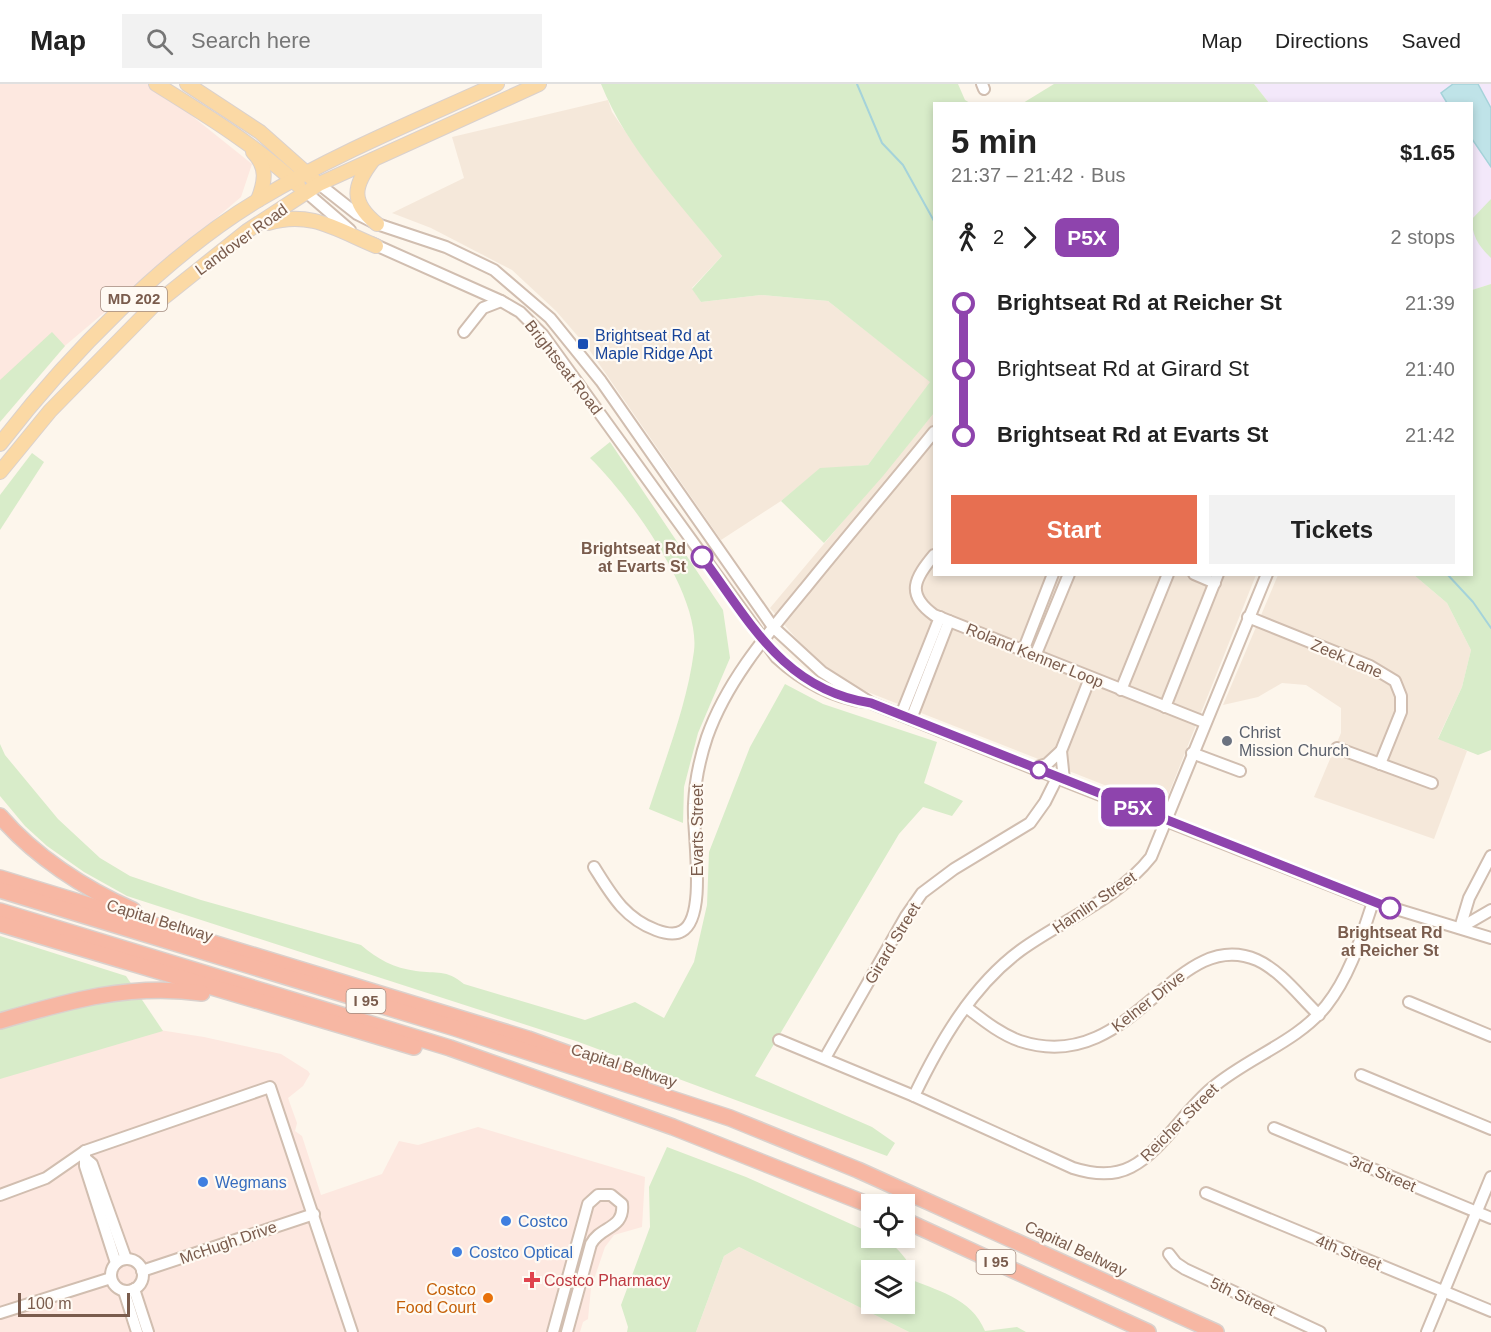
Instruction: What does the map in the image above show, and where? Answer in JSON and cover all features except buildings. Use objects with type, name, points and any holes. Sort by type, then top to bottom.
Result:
[{"type":"highway","points":[[0,816],[21,837],[72,877],[121,905],[196,938]]},
{"type":"highway","points":[[0,878],[568,1053],[618,1070],[730,1118]]},
{"type":"highway","name":"Capital Beltway","points":[[0,890],[455,1028],[730,1118],[868,1174],[1216,1332]]},
{"type":"highway","name":"I 95","points":[[0,911],[450,1048],[673,1127],[861,1202]]},
{"type":"highway","points":[[0,924],[354,1031],[530,1078]]},
{"type":"highway","points":[[0,1021],[92,995],[139,989],[186,991],[258,1002]]},
{"type":"highway","name":"I 95","points":[[915,1225],[1148,1332]]},
{"type":"main road","name":"Brightseat Road","points":[[156,84],[232,132],[271,160],[306,192]]},
{"type":"main road","name":"Brightseat Road","points":[[187,84],[260,132],[319,184]]},
{"type":"main road","name":"Landover Road","points":[[0,444],[39,395],[95,334],[179,257],[258,200],[293,180],[497,84]]},
{"type":"main road","name":"Landover Road","points":[[0,472],[50,411],[153,306],[247,231],[319,184],[539,84]]},
{"type":"main road","points":[[232,132],[263,166],[264,186],[258,200]]},
{"type":"main road","points":[[374,159],[361,176],[357,198],[366,215],[377,224]]},
{"type":"main road","points":[[247,231],[282,219],[306,217],[376,246]]},
{"type":"street","name":"Brightseat Road","points":[[319,184],[346,207],[377,224],[446,247],[494,270],[550,318],[602,381],[773,627],[822,672],[871,703],[1060,779],[1373,902],[1491,938]]},
{"type":"street","name":"Brightseat Road","points":[[306,192],[340,222],[376,246],[450,276],[519,312],[565,364],[777,657],[804,680],[845,698],[871,703]]},
{"type":"street","points":[[464,332],[483,308],[501,301]]},
{"type":"street","name":"Evarts Street","points":[[594,867],[620,906],[638,923],[668,934],[680,933],[687,927],[694,915],[696,897],[694,804],[703,751],[727,693],[773,627],[933,433]]},
{"type":"street","name":"Roland Kenner Loop","points":[[933,556],[920,573],[915,591],[923,607],[944,619],[1204,722]]},
{"type":"street","points":[[1023,651],[1052,576]]},
{"type":"street","points":[[1035,656],[1068,576]]},
{"type":"street","points":[[1121,690],[1167,576]]},
{"type":"street","name":"Hamlin Street","points":[[914,1096],[966,1007],[1018,952],[1134,876],[1151,858],[1204,722],[1266,576]]},
{"type":"street","points":[[1164,707],[1217,579]]},
{"type":"street","name":"Zeek Lane","points":[[1248,617],[1370,666],[1395,681],[1401,696],[1401,712],[1380,764]]},
{"type":"street","points":[[906,717],[944,619]]},
{"type":"street","points":[[1060,779],[1061,751],[1090,678]]},
{"type":"street","points":[[1337,748],[1432,783]]},
{"type":"street","points":[[1034,768],[1047,764],[1061,751]]},
{"type":"street","points":[[1192,753],[1240,771]]},
{"type":"street","name":"Girard Street","points":[[825,1058],[906,916],[922,893],[954,869],[1030,823],[1060,779]]},
{"type":"street","points":[[1460,928],[1469,898],[1491,856]]},
{"type":"street","name":"Reicher Street","points":[[779,1040],[914,1096],[1073,1168],[1101,1174],[1116,1173],[1132,1167],[1145,1157],[1195,1103],[1225,1076],[1297,1032],[1319,1015],[1346,975],[1373,902]]},
{"type":"street","points":[[1460,928],[1491,910]]},
{"type":"street","name":"Kelner Drive","points":[[966,1007],[996,1029],[1019,1041],[1056,1046],[1077,1044],[1116,1028],[1195,964],[1212,956],[1231,954],[1250,957],[1266,966],[1319,1015]]},
{"type":"street","points":[[1409,1002],[1491,1036]]},
{"type":"street","points":[[1360,1076],[1491,1129]]},
{"type":"street","points":[[0,1195],[46,1178],[86,1155],[270,1087],[352,1332]]},
{"type":"street","name":"3rd Street","points":[[1274,1128],[1491,1218]]},
{"type":"street","points":[[0,1313],[111,1278],[121,1261],[92,1164],[86,1155]]},
{"type":"street","points":[[1427,1332],[1491,1177]]},
{"type":"street","name":"4th Street","points":[[1206,1193],[1491,1311]]},
{"type":"street","points":[[554,1332],[588,1204],[598,1195],[611,1195],[622,1204],[623,1213],[615,1226],[599,1233],[591,1244],[567,1332]]},
{"type":"street","name":"McHugh Drive","points":[[142,1271],[314,1214]]},
{"type":"street","name":"5th Street","points":[[1169,1254],[1179,1266],[1320,1332]]},
{"type":"street","points":[[111,1278],[116,1287],[129,1290],[141,1282],[142,1271],[136,1262],[121,1261]]},
{"type":"street","points":[[129,1290],[138,1332]]},
{"type":"street","points":[[129,1290],[148,1332]]},
{"type":"shaded area","points":[[0,84],[152,84],[252,164],[241,197],[9,393],[0,390]]},
{"type":"shaded area","points":[[1254,84],[1491,84],[1491,284],[1473,290],[1473,102],[1268,102]]},
{"type":"shaded area","points":[[608,100],[612,112],[647,163],[722,256],[692,288],[701,302],[761,295],[828,301],[931,382],[868,465],[820,469],[781,501],[721,540],[588,348],[556,311],[512,270],[431,228],[392,213],[464,178],[452,137]]},
{"type":"shaded area","points":[[933,414],[933,576],[1256,576],[1163,808],[860,689],[812,657],[770,608]]},
{"type":"shaded area","points":[[1278,576],[1415,576],[1447,603],[1471,650],[1462,687],[1438,738],[1467,751],[1434,839],[1314,797],[1341,733],[1341,708],[1306,685],[1282,683],[1258,697],[1223,705]]},
{"type":"shaded area","points":[[153,1029],[204,1037],[281,1054],[308,1071],[310,1074],[303,1086],[288,1098],[297,1123],[295,1131],[302,1136],[321,1195],[382,1174],[399,1141],[418,1145],[478,1127],[645,1177],[642,1227],[614,1235],[605,1247],[591,1288],[588,1319],[583,1322],[580,1332],[0,1332],[0,1072]]},
{"type":"shaded area","points":[[739,1247],[861,1308],[861,1314],[873,1314],[909,1332],[696,1332],[724,1256]]},
{"type":"green space","points":[[601,84],[958,84],[965,100],[968,102],[933,102],[933,414],[824,543],[781,501],[820,468],[868,465],[930,382],[828,301],[761,295],[701,302],[692,289],[722,256],[639,153],[612,108]]},
{"type":"green space","points":[[1054,84],[1254,84],[1268,102],[1025,102]]},
{"type":"green space","points":[[1491,199],[1491,258],[1477,241],[1473,231],[1473,218]]},
{"type":"green space","points":[[1491,284],[1491,750],[1478,755],[1438,739],[1462,687],[1471,650],[1447,603],[1415,576],[1473,576],[1473,290]]},
{"type":"green space","points":[[52,332],[65,346],[0,422],[0,380]]},
{"type":"green space","points":[[610,442],[723,610],[730,658],[698,733],[684,787],[683,823],[649,809],[675,731],[691,671],[694,651],[693,628],[686,602],[659,547],[624,496],[590,458]]},
{"type":"green space","points":[[32,453],[44,462],[0,530],[0,495]]},
{"type":"green space","points":[[785,684],[823,704],[937,742],[924,783],[963,801],[952,816],[923,807],[899,834],[755,1076],[872,1127],[895,1143],[887,1156],[576,1041],[127,896],[84,872],[47,846],[25,826],[0,796],[0,744],[5,755],[58,819],[100,858],[130,876],[201,900],[361,945],[373,955],[400,968],[446,974],[464,984],[585,1020],[635,1002],[664,1018],[694,962],[707,905],[709,852],[750,747]]},
{"type":"green space","points":[[0,936],[126,976],[163,1031],[0,1079]]},
{"type":"green space","points":[[667,1147],[746,1177],[861,1229],[861,1248],[896,1248],[907,1260],[861,1260],[861,1308],[739,1247],[724,1256],[696,1332],[627,1332],[628,1327],[621,1305],[650,1227],[649,1187]]},
{"type":"green space","points":[[915,1281],[952,1296],[962,1303],[979,1319],[985,1331],[1017,1327],[1026,1332],[909,1332],[873,1314],[915,1314]]},
{"type":"water","points":[[1453,84],[1478,84],[1491,108],[1491,167],[1473,140],[1473,102],[1446,102],[1441,93]]},
{"type":"waterway","points":[[857,84],[882,143],[903,165],[933,219]]},
{"type":"waterway","points":[[1449,576],[1473,602],[1491,628]]},
{"type":"bus line","name":"P5X","points":[[702,557],[777,657],[804,680],[845,698],[871,703],[1390,908]]},
{"type":"place","name":"Brightseat Rd at Maple Ridge Apt","points":[[583,344]]},
{"type":"place","name":"Brightseat Rd at Evarts St","points":[[702,557]]},
{"type":"place","name":"Christ Mission Church","points":[[1227,741]]},
{"type":"place","name":"Brightseat Rd at Reicher St","points":[[1390,908]]},
{"type":"place","name":"Wegmans","points":[[203,1182]]},
{"type":"place","name":"Costco","points":[[506,1221]]},
{"type":"place","name":"Costco Optical","points":[[457,1252]]},
{"type":"place","name":"Costco Pharmacy","points":[[532,1280]]},
{"type":"place","name":"Costco Food Court","points":[[488,1298]]}]
